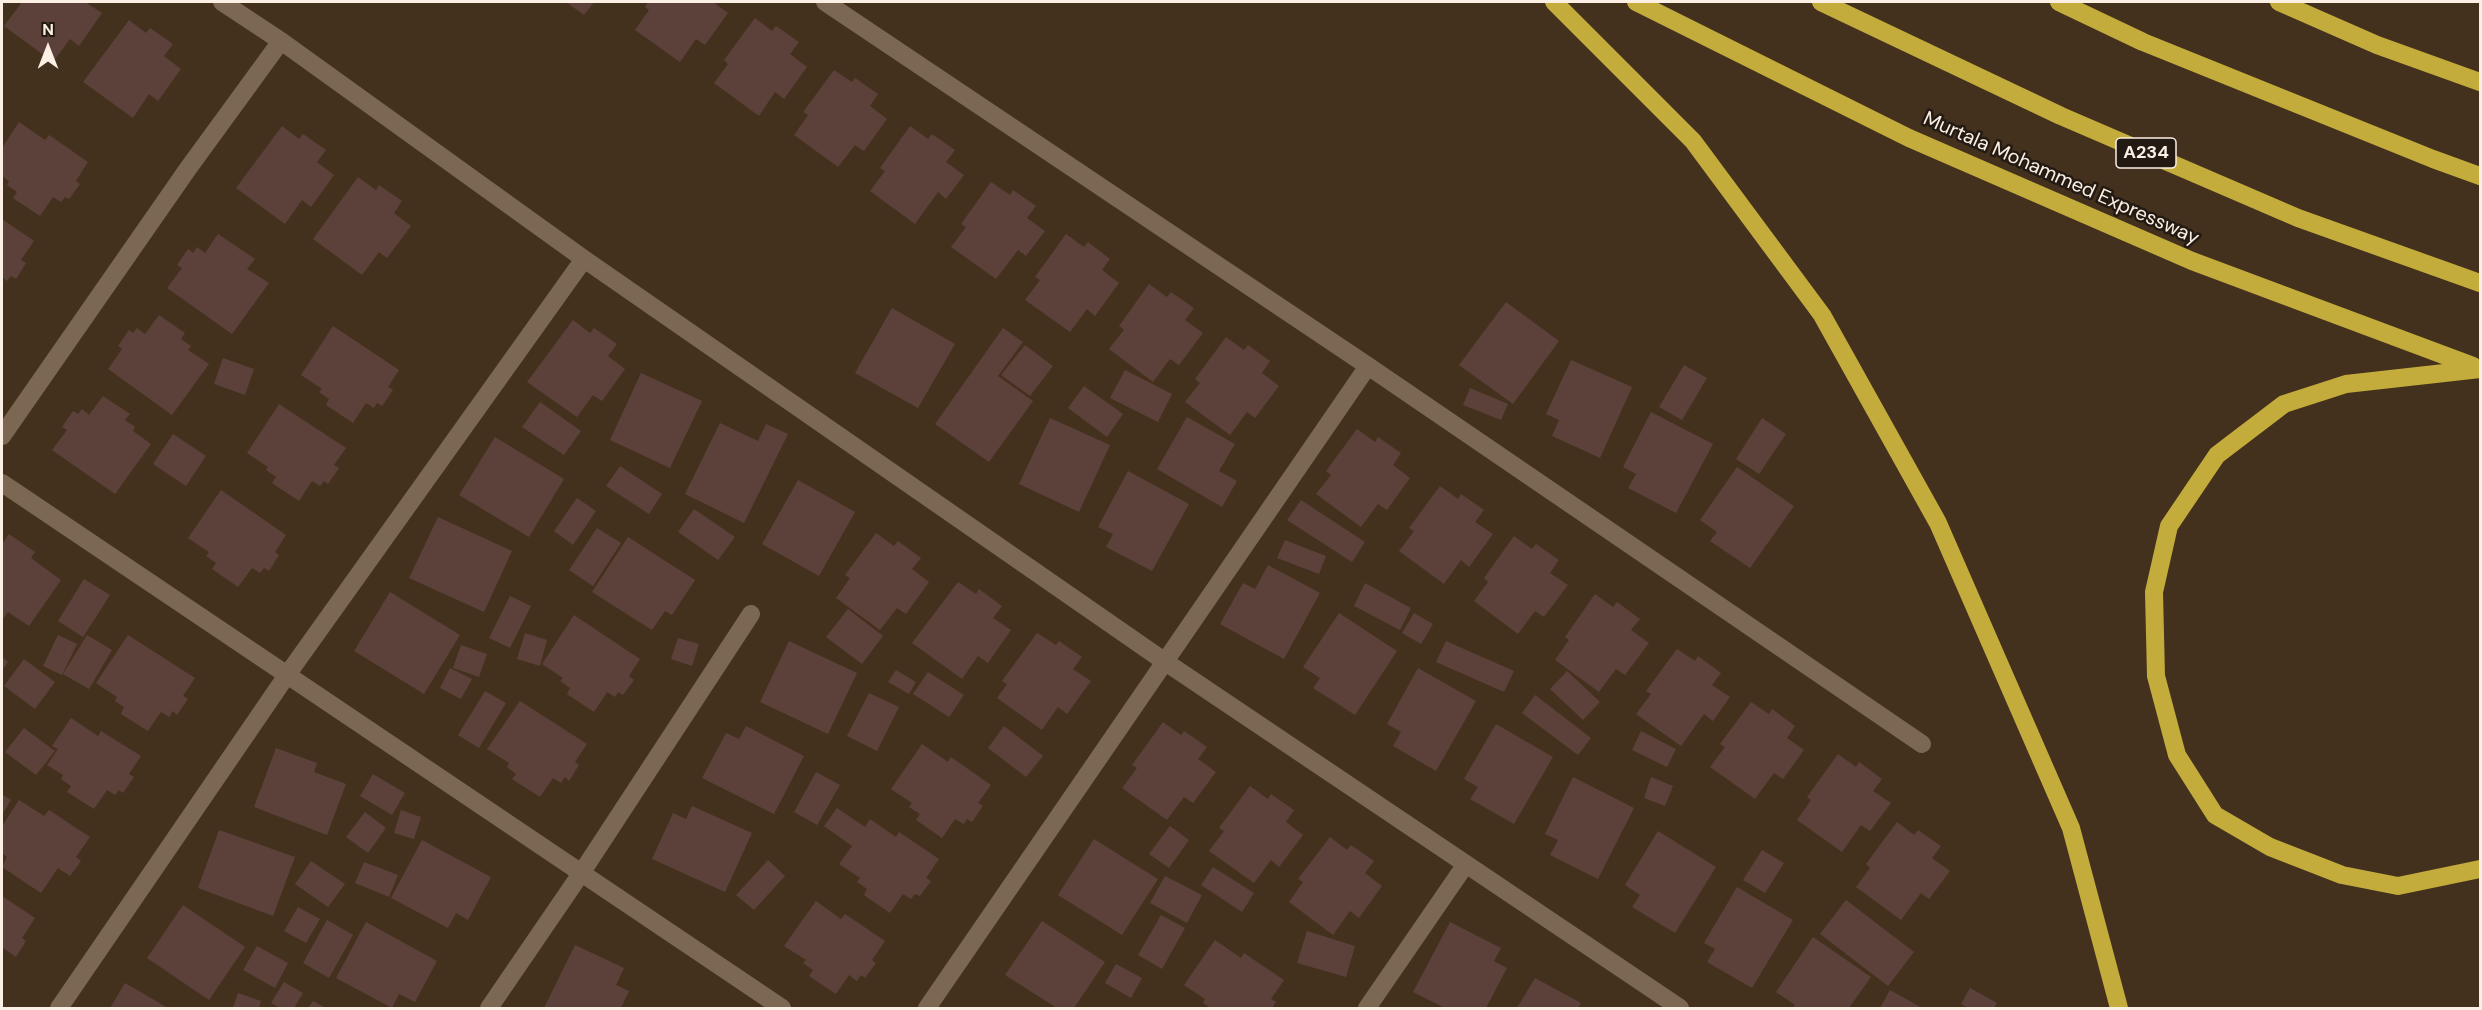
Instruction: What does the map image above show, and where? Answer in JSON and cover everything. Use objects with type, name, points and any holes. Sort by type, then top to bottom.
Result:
[{"type":"highway","points":[[1554,2],[1693,141],[1821,315],[1915,481],[1938,523],[2071,828],[2119,1008]]},
{"type":"highway","name":"Murtala Mohammed Expressway","points":[[1636,2],[1909,138],[2181,256],[2480,369]]},
{"type":"highway","name":"A234","points":[[1821,2],[2061,116],[2298,218],[2481,283]]},
{"type":"highway","points":[[2059,2],[2143,42],[2433,159],[2481,176]]},
{"type":"highway","points":[[2279,2],[2377,45],[2481,82]]},
{"type":"highway","points":[[2480,369],[2346,384],[2284,404],[2217,455],[2169,526],[2154,592],[2156,676],[2177,755],[2215,815],[2270,847],[2342,875],[2398,886],[2481,868]]},
{"type":"street","points":[[222,2],[281,41],[584,259],[1164,661],[1680,1008]]},
{"type":"street","points":[[825,2],[1368,366],[1922,744]]},
{"type":"street","points":[[2,436],[180,180],[281,41]]},
{"type":"street","points":[[59,1008],[287,675],[584,259]]},
{"type":"street","points":[[927,1008],[1368,366]]},
{"type":"street","points":[[2,483],[782,1008]]},
{"type":"street","points":[[489,1008],[582,872],[751,614]]},
{"type":"street","points":[[1367,1008],[1466,864]]},
{"type":"building","points":[[22,2],[85,2],[102,13],[79,46],[70,39],[53,62],[4,26]]},
{"type":"building","points":[[566,2],[594,2],[584,15]]},
{"type":"building","points":[[648,2],[713,2],[728,13],[705,45],[696,39],[680,62],[635,30],[649,10],[645,7]]},
{"type":"building","points":[[755,18],[772,31],[776,26],[799,42],[790,54],[807,67],[784,99],[775,92],[759,116],[714,83],[728,64],[724,60]]},
{"type":"building","points":[[129,20],[146,33],[150,28],[173,44],[164,56],[181,69],[158,101],[149,94],[133,118],[83,82]]},
{"type":"building","points":[[834,70],[852,82],[855,78],[878,94],[870,106],[887,119],[864,151],[855,145],[838,167],[794,135],[808,115],[803,112]]},
{"type":"building","points":[[19,122],[45,140],[49,135],[88,162],[76,181],[80,184],[69,199],[65,197],[61,202],[53,197],[40,216],[13,198],[17,192],[7,185],[9,181],[2,176],[2,148]]},
{"type":"building","points":[[282,126],[299,139],[303,134],[326,150],[317,162],[334,175],[311,207],[302,200],[285,224],[236,188]]},
{"type":"building","points":[[910,126],[928,139],[932,134],[955,150],[946,162],[964,175],[946,199],[938,192],[915,224],[870,191],[885,171],[880,168]]},
{"type":"building","points":[[358,177],[376,190],[379,185],[402,201],[394,213],[411,226],[387,258],[379,252],[362,275],[313,239]]},
{"type":"building","points":[[991,182],[1010,195],[1013,190],[1036,206],[1027,218],[1045,231],[1026,256],[1018,250],[996,279],[951,247],[966,227],[961,224]]},
{"type":"building","points":[[2,219],[34,241],[21,260],[26,263],[16,279],[11,276],[7,281],[2,277]]},
{"type":"building","points":[[218,234],[255,259],[247,269],[269,283],[232,334],[167,288],[182,268],[177,265],[188,249],[193,253],[197,247],[205,253]]},
{"type":"building","points":[[1066,234],[1084,247],[1088,242],[1110,259],[1102,270],[1119,283],[1095,316],[1087,309],[1070,332],[1025,300],[1040,280],[1035,277]]},
{"type":"building","points":[[1149,284],[1167,297],[1171,292],[1194,308],[1185,320],[1203,333],[1179,365],[1170,359],[1153,382],[1109,349],[1124,330],[1119,326]]},
{"type":"building","points":[[1506,302],[1559,341],[1513,404],[1459,365]]},
{"type":"building","points":[[892,308],[955,344],[918,408],[855,373]]},
{"type":"building","points":[[159,315],[185,333],[181,339],[191,346],[188,350],[209,364],[172,415],[108,369],[122,349],[118,346],[129,330],[133,333],[137,328],[145,334]]},
{"type":"building","points":[[573,320],[590,333],[594,328],[617,344],[608,356],[625,369],[602,401],[593,395],[577,417],[527,382]]},
{"type":"building","points":[[333,326],[399,370],[388,387],[393,390],[382,406],[377,403],[374,408],[366,403],[353,423],[326,405],[329,399],[319,392],[322,389],[301,375]]},
{"type":"building","points":[[1003,328],[1023,342],[998,376],[1033,401],[989,462],[935,424]]},
{"type":"building","points":[[1226,337],[1244,350],[1248,345],[1270,361],[1262,373],[1279,386],[1255,418],[1247,412],[1230,435],[1185,402],[1200,383],[1195,379]]},
{"type":"building","points":[[1025,345],[1053,366],[1030,396],[1001,375]]},
{"type":"building","points":[[223,358],[254,369],[245,395],[214,384]]},
{"type":"building","points":[[1571,360],[1632,387],[1600,458],[1552,436],[1559,420],[1546,414]]},
{"type":"building","points":[[1684,365],[1707,378],[1682,420],[1659,407]]},
{"type":"building","points":[[1125,370],[1172,394],[1158,422],[1110,398]]},
{"type":"building","points":[[641,373],[702,401],[670,468],[610,440]]},
{"type":"building","points":[[1084,386],[1123,414],[1107,437],[1068,408]]},
{"type":"building","points":[[1470,388],[1508,404],[1501,420],[1463,405]]},
{"type":"building","points":[[103,396],[130,414],[125,420],[135,427],[133,431],[151,444],[115,494],[52,450],[67,430],[62,427],[73,411],[78,414],[82,409],[89,415]]},
{"type":"building","points":[[540,402],[581,431],[564,455],[522,427]]},
{"type":"building","points":[[279,404],[346,448],[334,465],[339,468],[328,484],[324,481],[320,486],[312,481],[299,501],[272,483],[276,477],[266,470],[268,467],[247,453]]},
{"type":"building","points":[[1651,412],[1713,444],[1676,513],[1628,488],[1636,474],[1623,467]]},
{"type":"building","points":[[1187,417],[1235,444],[1219,471],[1237,481],[1222,507],[1157,469]]},
{"type":"building","points":[[1050,418],[1110,445],[1079,512],[1019,484]]},
{"type":"building","points":[[1762,418],[1786,434],[1759,474],[1736,459]]},
{"type":"building","points":[[720,423],[758,441],[766,424],[788,434],[744,523],[685,494]]},
{"type":"building","points":[[1357,429],[1375,442],[1378,437],[1401,453],[1393,465],[1410,478],[1387,510],[1378,504],[1361,527],[1316,494],[1331,475],[1326,471]]},
{"type":"building","points":[[173,434],[206,456],[186,486],[153,464]]},
{"type":"building","points":[[495,437],[564,479],[529,537],[459,495]]},
{"type":"building","points":[[620,466],[662,494],[649,514],[606,486]]},
{"type":"building","points":[[1737,467],[1794,506],[1750,568],[1710,541],[1717,532],[1700,520]]},
{"type":"building","points":[[1128,471],[1189,504],[1152,571],[1106,547],[1113,534],[1098,527]]},
{"type":"building","points":[[798,480],[855,512],[819,576],[762,544]]},
{"type":"building","points":[[1440,486],[1458,499],[1461,494],[1484,510],[1475,522],[1493,534],[1469,567],[1461,560],[1444,584],[1399,551],[1414,531],[1409,528]]},
{"type":"building","points":[[221,490],[286,535],[275,552],[279,555],[269,571],[264,568],[260,573],[252,568],[238,587],[212,569],[216,563],[206,556],[209,552],[188,538]]},
{"type":"building","points":[[577,498],[596,511],[573,545],[554,531]]},
{"type":"building","points":[[1301,500],[1365,542],[1352,562],[1287,520]]},
{"type":"building","points":[[694,509],[735,537],[718,560],[678,532]]},
{"type":"building","points":[[438,517],[512,551],[484,612],[409,578]]},
{"type":"building","points":[[597,528],[621,543],[593,586],[569,570]]},
{"type":"building","points":[[876,533],[894,546],[898,541],[921,558],[912,569],[929,582],[906,614],[897,608],[880,630],[836,598],[850,578],[845,575]]},
{"type":"building","points":[[9,534],[35,552],[31,558],[61,580],[29,626],[8,612],[2,620],[2,544]]},
{"type":"building","points":[[1514,536],[1532,549],[1536,544],[1559,560],[1550,573],[1568,585],[1544,617],[1535,611],[1518,634],[1474,601],[1488,582],[1484,578]]},
{"type":"building","points":[[628,537],[695,580],[672,615],[665,611],[652,630],[592,592]]},
{"type":"building","points":[[1285,540],[1326,556],[1319,574],[1277,558]]},
{"type":"building","points":[[1268,565],[1320,593],[1284,659],[1220,624],[1243,583],[1255,589]]},
{"type":"building","points":[[84,579],[110,595],[83,637],[58,621]]},
{"type":"building","points":[[958,582],[976,594],[979,589],[1002,606],[993,618],[1011,630],[988,663],[978,656],[962,679],[912,643]]},
{"type":"building","points":[[1365,583],[1411,608],[1400,630],[1354,606]]},
{"type":"building","points":[[390,592],[460,635],[424,694],[354,651]]},
{"type":"building","points":[[1595,594],[1613,607],[1617,602],[1640,619],[1631,630],[1649,643],[1625,675],[1616,669],[1599,692],[1555,660],[1569,640],[1565,637]]},
{"type":"building","points":[[510,596],[531,606],[510,648],[489,638]]},
{"type":"building","points":[[848,609],[883,636],[862,664],[826,637]]},
{"type":"building","points":[[1339,613],[1397,651],[1355,715],[1313,688],[1320,678],[1303,667]]},
{"type":"building","points":[[1414,613],[1433,624],[1421,644],[1402,633]]},
{"type":"building","points":[[574,615],[640,659],[629,676],[634,680],[623,695],[618,692],[615,697],[607,692],[594,712],[567,694],[570,688],[560,681],[563,678],[542,664]]},
{"type":"building","points":[[525,633],[547,640],[540,666],[517,659]]},
{"type":"building","points":[[1037,633],[1056,645],[1059,641],[1082,657],[1073,669],[1091,681],[1067,714],[1058,707],[1042,730],[997,698],[1007,684],[1002,681]]},
{"type":"building","points":[[58,635],[77,644],[62,675],[43,666]]},
{"type":"building","points":[[87,635],[112,650],[89,689],[63,674]]},
{"type":"building","points":[[128,635],[195,678],[183,696],[188,699],[177,715],[173,711],[169,717],[161,712],[148,731],[121,714],[124,707],[115,701],[117,697],[96,683]]},
{"type":"building","points":[[678,638],[699,644],[692,666],[671,659]]},
{"type":"building","points":[[789,641],[857,673],[828,734],[760,702]]},
{"type":"building","points":[[1446,641],[1514,671],[1504,692],[1436,662]]},
{"type":"building","points":[[461,645],[487,654],[479,677],[453,668]]},
{"type":"building","points":[[1677,649],[1695,661],[1698,656],[1721,673],[1712,685],[1730,697],[1713,721],[1704,714],[1681,746],[1636,714],[1651,694],[1646,691]]},
{"type":"building","points":[[2,657],[8,662],[2,670]]},
{"type":"building","points":[[24,659],[55,682],[35,709],[4,686]]},
{"type":"building","points":[[450,668],[472,679],[461,699],[440,688]]},
{"type":"building","points":[[1418,668],[1476,701],[1436,771],[1393,746],[1401,732],[1387,724]]},
{"type":"building","points":[[896,670],[916,682],[909,694],[888,682]]},
{"type":"building","points":[[1567,671],[1600,702],[1583,720],[1550,689]]},
{"type":"building","points":[[928,672],[964,695],[949,717],[913,694]]},
{"type":"building","points":[[485,691],[506,703],[479,748],[458,735]]},
{"type":"building","points":[[869,693],[899,707],[877,751],[847,736]]},
{"type":"building","points":[[1535,695],[1591,738],[1578,755],[1522,713]]},
{"type":"building","points":[[520,701],[587,744],[575,762],[579,765],[569,781],[565,777],[561,783],[553,778],[540,797],[512,779],[516,774],[507,767],[509,763],[487,749]]},
{"type":"building","points":[[1751,702],[1769,714],[1772,709],[1795,726],[1787,738],[1804,750],[1783,779],[1774,773],[1755,799],[1710,767],[1725,747],[1720,744]]},
{"type":"building","points":[[71,718],[98,736],[101,731],[141,756],[129,774],[134,777],[123,793],[119,790],[115,795],[107,790],[94,809],[67,792],[71,786],[61,779],[63,775],[47,765],[58,749],[52,746]]},
{"type":"building","points":[[1163,722],[1181,735],[1184,731],[1207,747],[1198,759],[1216,772],[1193,803],[1184,797],[1167,820],[1122,788],[1137,768],[1132,765]]},
{"type":"building","points":[[1496,724],[1553,757],[1514,824],[1470,799],[1478,787],[1464,779]]},
{"type":"building","points":[[746,726],[804,756],[774,814],[702,778],[726,733],[739,739]]},
{"type":"building","points":[[1004,726],[1043,756],[1026,777],[988,748]]},
{"type":"building","points":[[24,728],[55,751],[36,775],[5,752]]},
{"type":"building","points":[[1641,731],[1676,749],[1667,767],[1632,750]]},
{"type":"building","points":[[922,744],[948,762],[951,757],[991,785],[978,803],[983,806],[972,822],[967,819],[964,824],[955,819],[942,838],[916,820],[920,814],[909,807],[912,803],[891,789]]},
{"type":"building","points":[[276,748],[317,763],[314,772],[346,784],[327,835],[254,807]]},
{"type":"building","points":[[1838,754],[1856,767],[1859,762],[1882,779],[1873,791],[1891,803],[1870,831],[1861,825],[1842,852],[1797,820],[1811,800],[1807,797]]},
{"type":"building","points":[[816,772],[840,785],[817,825],[794,812]]},
{"type":"building","points":[[373,774],[405,793],[392,815],[360,796]]},
{"type":"building","points":[[1573,777],[1634,808],[1598,879],[1550,855],[1558,840],[1545,834]]},
{"type":"building","points":[[1651,777],[1673,786],[1665,806],[1644,798]]},
{"type":"building","points":[[1250,786],[1268,799],[1271,794],[1294,810],[1286,822],[1303,835],[1279,867],[1271,860],[1254,883],[1209,851],[1224,831],[1219,828]]},
{"type":"building","points":[[2,794],[11,800],[2,815]]},
{"type":"building","points":[[19,800],[44,816],[49,810],[90,837],[76,857],[81,861],[70,876],[58,868],[41,893],[2,867],[7,857],[2,853],[2,826]]},
{"type":"building","points":[[692,806],[752,833],[725,892],[652,859],[673,813],[686,819]]},
{"type":"building","points":[[837,808],[865,827],[870,819],[896,837],[899,832],[939,859],[926,878],[931,881],[920,896],[915,894],[911,899],[903,894],[890,913],[864,895],[867,889],[857,882],[860,878],[839,864],[852,846],[824,826]]},
{"type":"building","points":[[401,810],[421,817],[414,839],[394,833]]},
{"type":"building","points":[[365,812],[386,828],[368,853],[346,837]]},
{"type":"building","points":[[1897,822],[1914,835],[1918,830],[1941,846],[1932,858],[1950,871],[1929,899],[1921,893],[1901,920],[1856,887],[1870,868],[1866,864]]},
{"type":"building","points":[[1170,826],[1189,840],[1169,868],[1149,854]]},
{"type":"building","points":[[219,830],[295,857],[273,916],[198,888]]},
{"type":"building","points":[[1658,831],[1716,867],[1675,933],[1632,907],[1640,895],[1625,885]]},
{"type":"building","points":[[1330,837],[1347,850],[1351,845],[1374,861],[1365,873],[1382,886],[1359,918],[1350,911],[1333,935],[1289,902],[1303,882],[1298,879]]},
{"type":"building","points":[[1094,839],[1158,879],[1122,935],[1058,895]]},
{"type":"building","points":[[422,840],[491,877],[468,920],[456,913],[448,928],[391,898]]},
{"type":"building","points":[[1762,850],[1784,863],[1765,893],[1743,880]]},
{"type":"building","points":[[768,860],[785,876],[754,910],[736,895]]},
{"type":"building","points":[[311,861],[345,884],[328,907],[295,884]]},
{"type":"building","points":[[364,862],[398,875],[389,897],[355,883]]},
{"type":"building","points":[[1213,867],[1254,893],[1242,912],[1201,885]]},
{"type":"building","points":[[1165,876],[1202,895],[1187,923],[1150,903]]},
{"type":"building","points":[[1737,887],[1793,920],[1752,988],[1707,962],[1715,949],[1704,943]]},
{"type":"building","points":[[2,896],[35,918],[22,938],[26,941],[16,957],[3,948],[2,951]]},
{"type":"building","points":[[1846,900],[1914,952],[1888,986],[1820,934]]},
{"type":"building","points":[[816,901],[841,919],[845,914],[885,941],[872,960],[876,963],[865,978],[861,975],[857,981],[849,975],[836,994],[809,976],[813,970],[803,963],[806,960],[784,946]]},
{"type":"building","points":[[183,905],[245,947],[209,1000],[147,958]]},
{"type":"building","points":[[298,907],[320,919],[306,943],[284,931]]},
{"type":"building","points":[[1161,915],[1185,928],[1162,969],[1138,955]]},
{"type":"building","points":[[327,920],[353,935],[329,978],[303,963]]},
{"type":"building","points":[[1042,921],[1105,962],[1074,1008],[1057,1008],[1005,975]]},
{"type":"building","points":[[366,922],[437,961],[415,1002],[399,994],[392,1008],[336,978]]},
{"type":"building","points":[[1450,922],[1501,948],[1494,961],[1507,968],[1486,1008],[1445,1008],[1413,992]]},
{"type":"building","points":[[1307,931],[1355,946],[1346,977],[1297,963]]},
{"type":"building","points":[[1813,937],[1871,977],[1849,1008],[1793,1008],[1795,1005],[1776,992]]},
{"type":"building","points":[[1215,940],[1241,958],[1244,953],[1284,980],[1271,999],[1276,1002],[1272,1008],[1211,1008],[1203,1003],[1205,999],[1184,985]]},
{"type":"building","points":[[575,945],[624,968],[616,985],[629,991],[621,1008],[544,1008]]},
{"type":"building","points":[[257,946],[288,963],[275,988],[243,970]]},
{"type":"building","points":[[1116,964],[1142,978],[1131,998],[1105,983]]},
{"type":"building","points":[[1535,978],[1581,1003],[1578,1008],[1517,1008]]},
{"type":"building","points":[[284,982],[303,993],[294,1008],[280,1008],[271,1003]]},
{"type":"building","points":[[125,983],[168,1008],[110,1008]]},
{"type":"building","points":[[1970,988],[1997,1003],[1994,1008],[1969,1008],[1961,1004]]},
{"type":"building","points":[[1890,990],[1922,1008],[1880,1008]]},
{"type":"building","points":[[238,993],[261,1001],[259,1008],[233,1008]]},
{"type":"building","points":[[313,1001],[326,1008],[308,1008]]}]
